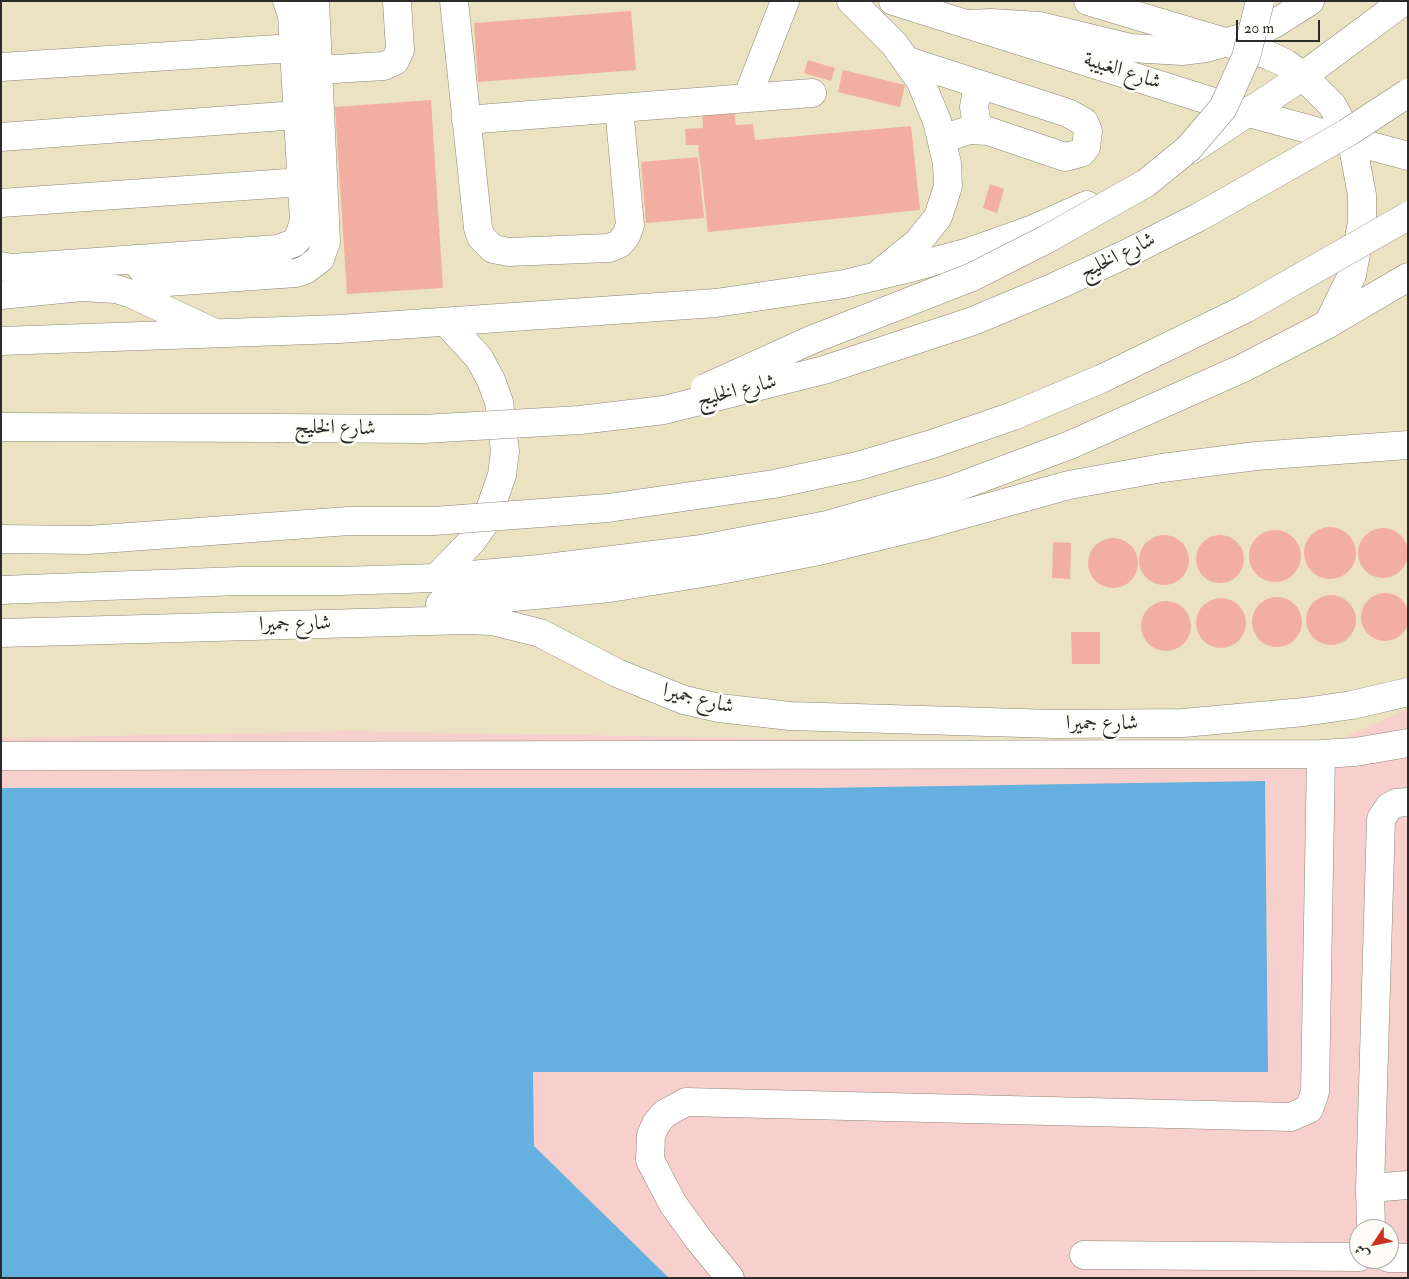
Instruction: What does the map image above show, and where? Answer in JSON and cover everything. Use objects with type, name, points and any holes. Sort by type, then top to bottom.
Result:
[{"type":"main road","points":[[318,70],[384,66],[395,61],[400,50],[397,1]]},
{"type":"main road","points":[[454,1],[478,228],[486,244],[493,249],[509,252],[609,248],[619,244],[626,236],[630,225],[619,108]]},
{"type":"main road","points":[[747,98],[785,1]]},
{"type":"main road","points":[[851,1],[894,44],[908,61],[930,100],[943,142],[948,186],[938,217],[918,242],[876,277]]},
{"type":"main road","name":"شارع الغبيبة","points":[[892,1],[1249,113],[1408,156]]},
{"type":"main road","points":[[1088,1],[1268,55],[1285,63],[1303,76],[1332,105],[1352,142],[1362,195],[1358,249],[1352,275],[1328,324]]},
{"type":"main road","points":[[664,410],[760,362],[987,270],[1055,235],[1146,183],[1189,148],[1206,130],[1222,108],[1246,58],[1260,1]]},
{"type":"main road","points":[[967,24],[1008,23],[1040,26],[1131,48],[1158,51],[1206,48],[1229,42],[1274,24],[1310,1]]},
{"type":"main road","points":[[1,341],[446,322],[716,303],[789,294],[876,277],[969,252],[1040,226],[1150,173],[1249,113],[1303,76],[1404,1]]},
{"type":"main road","points":[[134,259],[147,275],[162,281],[177,282],[296,273],[305,270],[320,259],[326,242],[318,70],[295,2]]},
{"type":"main road","points":[[1,266],[12,268],[134,259],[286,247],[294,243],[303,229],[302,182],[293,48],[292,15],[295,2]]},
{"type":"main road","points":[[1,67],[293,48]]},
{"type":"main road","points":[[908,61],[1077,117],[1084,122],[1088,130],[1089,139],[1080,153],[1065,157],[988,131],[960,132],[943,142]]},
{"type":"main road","points":[[978,84],[974,107],[978,130]]},
{"type":"main road","points":[[466,120],[812,93]]},
{"type":"main road","name":"شارع الخليج","points":[[1,427],[414,429],[580,420],[664,410],[824,370],[973,321],[1052,288],[1199,217],[1347,133],[1408,93]]},
{"type":"main road","points":[[1,137],[297,115]]},
{"type":"main road","points":[[1,203],[302,182]]},
{"type":"main road","points":[[1,539],[88,540],[349,522],[434,521],[608,508],[774,484],[858,466],[932,444],[1012,416],[1101,379],[1245,309],[1408,216]]},
{"type":"main road","points":[[1,590],[239,581],[339,582],[436,578],[539,569],[702,549],[765,538],[889,509],[993,475],[1070,445],[1243,368],[1328,324],[1408,277]]},
{"type":"main road","points":[[1,295],[82,287],[116,289],[132,294],[215,333]]},
{"type":"main road","points":[[436,578],[472,541],[486,521],[500,483],[505,451],[504,427],[499,402],[491,380],[479,358],[446,322]]},
{"type":"main road","name":"شارع جميرا","points":[[1,617],[400,606],[505,599],[610,588],[715,571],[818,551],[922,526],[1069,485],[1115,475],[1256,456],[1408,445]]},
{"type":"main road","name":"شارع جميرا","points":[[1,633],[466,620],[492,621],[540,633],[617,673],[684,700],[718,708],[790,716],[1054,724],[1183,723],[1304,712],[1352,705],[1408,692]]},
{"type":"main road","points":[[1,756],[1321,754],[1354,752],[1408,743]]},
{"type":"main road","points":[[730,1278],[673,1204],[650,1160],[651,1135],[656,1124],[669,1110],[686,1102],[1291,1117],[1309,1109],[1315,1092],[1321,754]]},
{"type":"main road","points":[[1371,1219],[1370,1188],[1381,819],[1389,807],[1396,803],[1408,802]]},
{"type":"main road","points":[[1370,1188],[1408,1185]]},
{"type":"main road","points":[[1084,1255],[1349,1257]]},
{"type":"shaded area","points":[[1408,709],[1408,1278],[669,1278],[534,1146],[533,1072],[1268,1072],[1265,782],[816,788],[1,788],[1,738],[349,731],[803,739],[1042,748],[1329,744]]},
{"type":"water","points":[[1265,781],[1268,1072],[533,1072],[534,1146],[669,1278],[1,1278],[1,788],[816,788]]},
{"type":"building","points":[[631,11],[636,70],[478,82],[474,23]]},
{"type":"building","points":[[808,60],[835,68],[831,81],[804,73]]},
{"type":"building","points":[[843,70],[905,85],[900,107],[838,92]]},
{"type":"building","points":[[431,100],[443,288],[347,294],[335,107]]},
{"type":"building","points":[[733,105],[736,125],[753,124],[755,140],[911,126],[920,210],[708,232],[698,145],[686,145],[685,129],[703,128],[702,106]]},
{"type":"building","points":[[698,157],[704,218],[646,223],[641,162]]},
{"type":"building","points":[[990,184],[1004,189],[997,213],[983,208]]},
{"type":"building","points":[[1325,527],[1335,527],[1349,534],[1356,548],[1356,558],[1349,572],[1335,579],[1325,579],[1315,575],[1308,568],[1304,558],[1304,548],[1308,538],[1315,531]]},
{"type":"building","points":[[1383,528],[1392,530],[1403,539],[1408,553],[1406,562],[1397,573],[1383,578],[1374,576],[1363,567],[1358,553],[1360,544],[1369,533]]},
{"type":"building","points":[[1270,530],[1280,530],[1289,534],[1297,542],[1301,556],[1297,570],[1289,578],[1280,582],[1270,582],[1261,578],[1253,570],[1249,561],[1249,551],[1253,542],[1261,534]]},
{"type":"building","points":[[1164,535],[1173,537],[1184,546],[1189,560],[1187,569],[1178,580],[1164,585],[1155,583],[1144,574],[1139,560],[1141,551],[1150,540]]},
{"type":"building","points":[[1215,535],[1225,535],[1234,539],[1240,545],[1243,550],[1243,568],[1234,579],[1225,583],[1215,583],[1206,579],[1200,573],[1196,564],[1196,554],[1200,545],[1206,539]]},
{"type":"building","points":[[1113,538],[1122,540],[1133,549],[1138,563],[1136,572],[1127,583],[1113,588],[1104,586],[1093,577],[1088,563],[1090,554],[1099,543]]},
{"type":"building","points":[[1053,542],[1071,543],[1070,579],[1052,578]]},
{"type":"building","points":[[1380,593],[1390,593],[1399,597],[1405,603],[1408,608],[1408,626],[1399,637],[1390,641],[1380,641],[1371,637],[1365,631],[1361,622],[1361,612],[1365,603],[1371,597]]},
{"type":"building","points":[[1331,595],[1341,597],[1349,602],[1354,610],[1356,620],[1354,630],[1349,638],[1341,643],[1331,645],[1321,643],[1313,638],[1308,630],[1306,620],[1308,610],[1313,602],[1321,597]]},
{"type":"building","points":[[1272,597],[1282,597],[1295,604],[1302,617],[1302,627],[1295,640],[1282,647],[1272,647],[1263,643],[1256,636],[1252,627],[1252,617],[1256,608],[1263,601]]},
{"type":"building","points":[[1221,598],[1231,600],[1239,605],[1244,613],[1246,623],[1244,633],[1239,641],[1231,646],[1221,648],[1211,646],[1203,641],[1198,633],[1196,623],[1198,613],[1203,605],[1211,600]]},
{"type":"building","points":[[1161,601],[1171,601],[1184,608],[1191,621],[1191,631],[1184,644],[1171,651],[1161,651],[1152,647],[1145,640],[1141,631],[1141,621],[1145,612],[1152,605]]},
{"type":"building","points":[[1071,632],[1100,632],[1100,664],[1072,664]]}]
